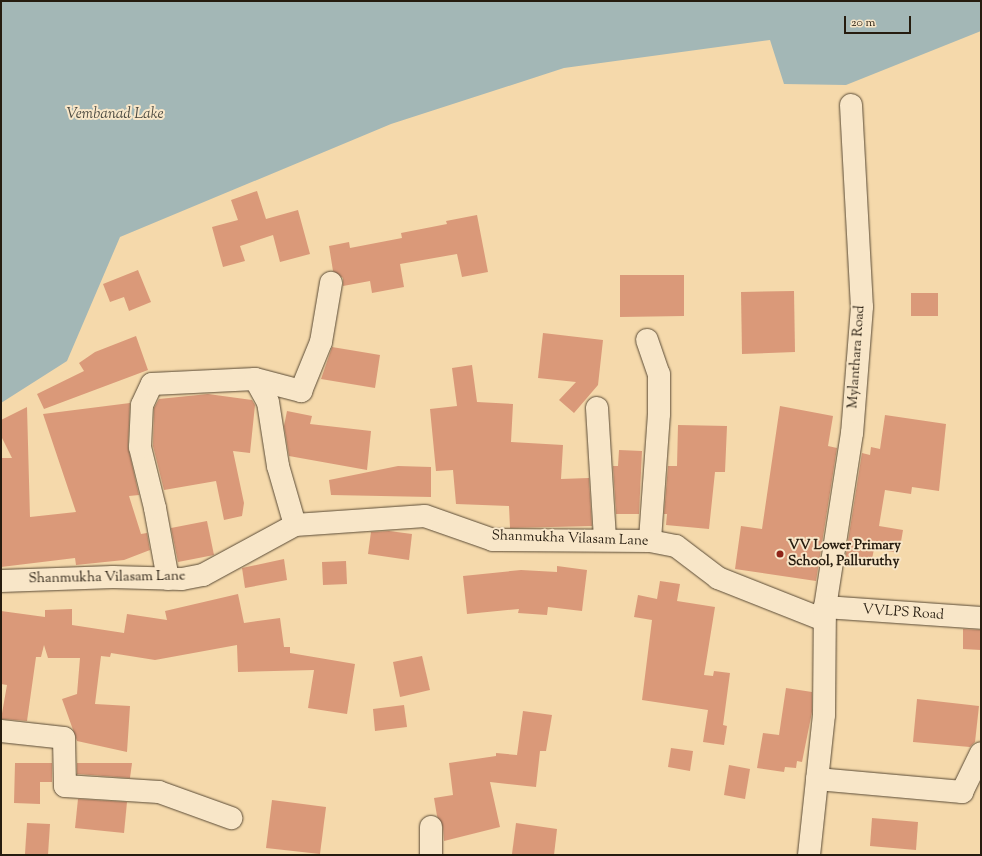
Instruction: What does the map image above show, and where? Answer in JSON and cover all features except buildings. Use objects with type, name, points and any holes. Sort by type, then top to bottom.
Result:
[{"type":"street","name":"Mylanthara Road","points":[[810,855],[824,715],[825,614],[852,433],[862,308],[851,105]]},
{"type":"street","points":[[168,579],[155,508],[140,447],[142,405],[152,384],[256,379],[301,391],[321,342],[331,283]]},
{"type":"street","points":[[646,340],[659,374],[659,414],[650,540]]},
{"type":"street","points":[[256,379],[268,402],[278,466],[295,525]]},
{"type":"street","points":[[597,408],[605,540]]},
{"type":"street","name":"Shanmukha Vilasam Lane","points":[[1,581],[113,577],[168,579],[203,575],[295,525],[425,516],[493,540],[650,540],[676,546],[718,578],[825,614]]},
{"type":"street","name":"VVLPS Road","points":[[825,614],[981,618]]},
{"type":"street","points":[[1,731],[64,738],[65,786],[160,792],[232,818]]},
{"type":"street","points":[[817,779],[962,792],[981,753]]},
{"type":"street","points":[[431,827],[431,855]]},
{"type":"water","name":"Vembanad Lake","points":[[1,1],[981,1],[981,31],[846,85],[784,84],[770,40],[564,68],[391,124],[120,237],[67,361],[1,403]]},
{"type":"place","name":"VV Lower Primary School, Palluruthy","points":[[780,554]]}]
